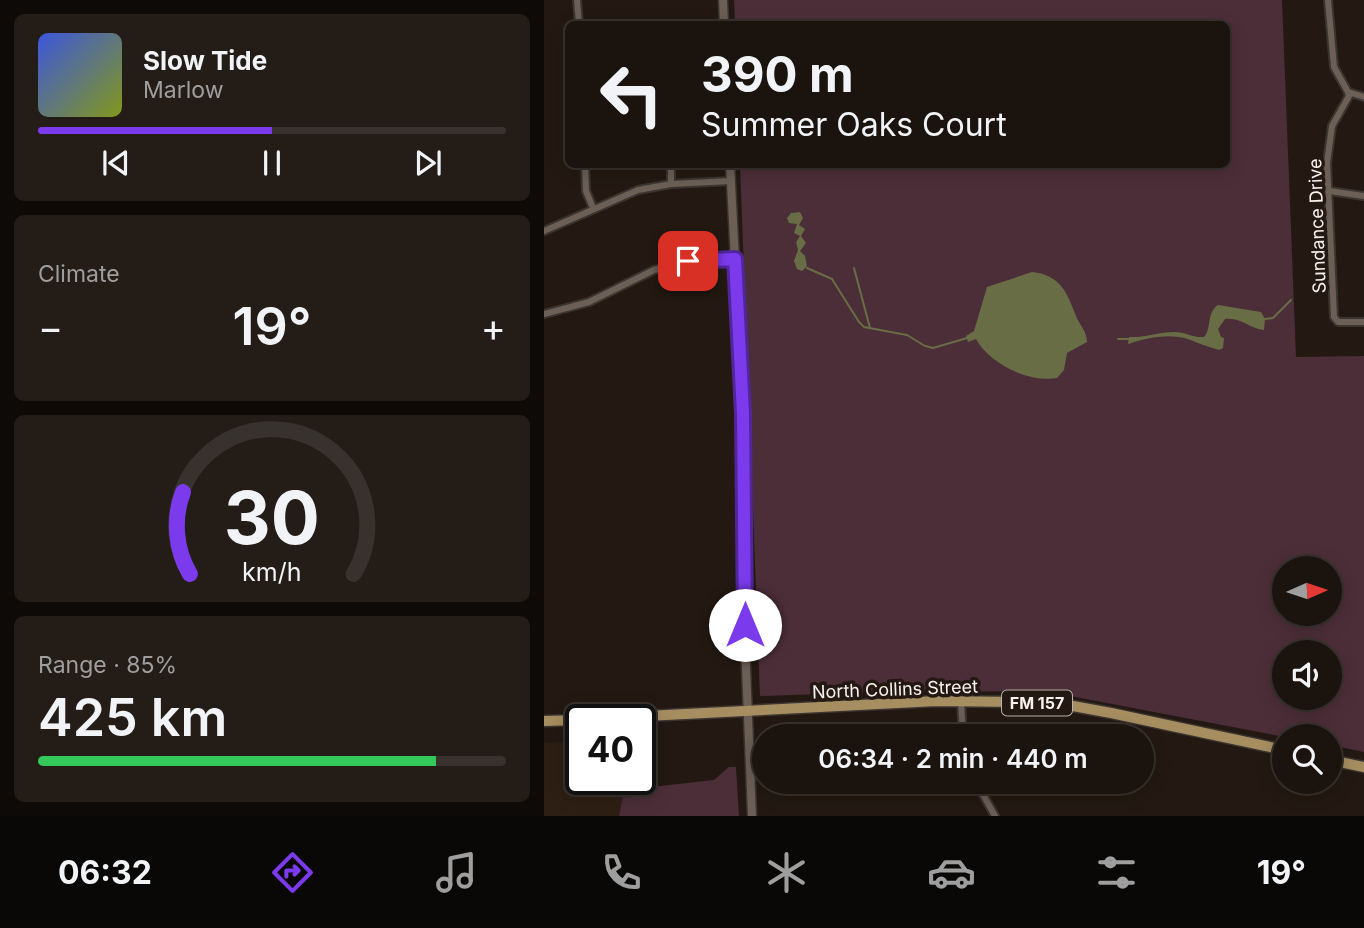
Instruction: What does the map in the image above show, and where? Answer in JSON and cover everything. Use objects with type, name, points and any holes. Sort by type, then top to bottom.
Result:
[{"type":"main road","name":"North Collins Street","points":[[656,715],[961,701],[1062,704],[1272,748]]},
{"type":"main road","points":[[544,721],[565,720]]},
{"type":"main road","points":[[1342,762],[1364,767]]},
{"type":"street","points":[[577,0],[579,21]]},
{"type":"street","points":[[723,0],[724,21]]},
{"type":"street","points":[[1328,0],[1332,62],[1348,92],[1364,97]]},
{"type":"street","name":"Sundance Drive","points":[[1348,92],[1349,96],[1329,133],[1327,163],[1334,317],[1338,321],[1364,322]]},
{"type":"street","points":[[585,168],[586,191],[593,208]]},
{"type":"street","points":[[671,168],[671,184]]},
{"type":"street","points":[[730,168],[743,413],[747,710],[752,816]]},
{"type":"street","points":[[544,231],[638,190],[671,184],[731,181]]},
{"type":"street","points":[[1329,191],[1364,196]]},
{"type":"street","points":[[544,314],[589,302],[654,270],[688,261],[735,259]]},
{"type":"street","points":[[961,701],[962,724]]},
{"type":"street","points":[[983,794],[996,816]]},
{"type":"shaded area","points":[[734,0],[1282,0],[1296,357],[1364,356],[1364,752],[1342,747],[1342,724],[1272,724],[1272,735],[1044,691],[760,696],[740,168],[1230,168],[1230,21],[735,21]]},
{"type":"shaded area","points":[[800,212],[803,218],[799,225],[805,229],[801,236],[806,243],[800,251],[805,256],[807,266],[802,271],[797,269],[794,261],[798,250],[796,242],[800,236],[794,233],[797,224],[789,223],[787,218],[791,213]]},
{"type":"shaded area","points":[[1032,272],[1050,277],[1061,286],[1087,338],[1087,342],[1067,353],[1064,370],[1057,378],[1034,377],[1010,369],[990,356],[976,339],[968,342],[966,336],[974,331],[987,287]]},
{"type":"shaded area","points":[[1218,305],[1261,312],[1265,319],[1264,330],[1225,319],[1218,329],[1224,338],[1223,348],[1219,350],[1173,336],[1128,344],[1129,337],[1169,332],[1204,337],[1212,312]]},
{"type":"shaded area","points":[[565,742],[565,795],[623,795],[619,816],[544,816],[544,743]]},
{"type":"shaded area","points":[[729,767],[736,767],[739,816],[619,816],[623,795],[656,795],[656,786],[714,780]]},
{"type":"waterway","points":[[807,268],[832,279],[864,327],[907,335],[933,348],[967,338]]},
{"type":"waterway","points":[[854,268],[870,328]]},
{"type":"waterway","points":[[1265,319],[1273,318],[1291,300]]},
{"type":"waterway","points":[[1118,339],[1130,339]]},
{"type":"route","points":[[688,261],[735,259],[743,413],[745,625]]}]
